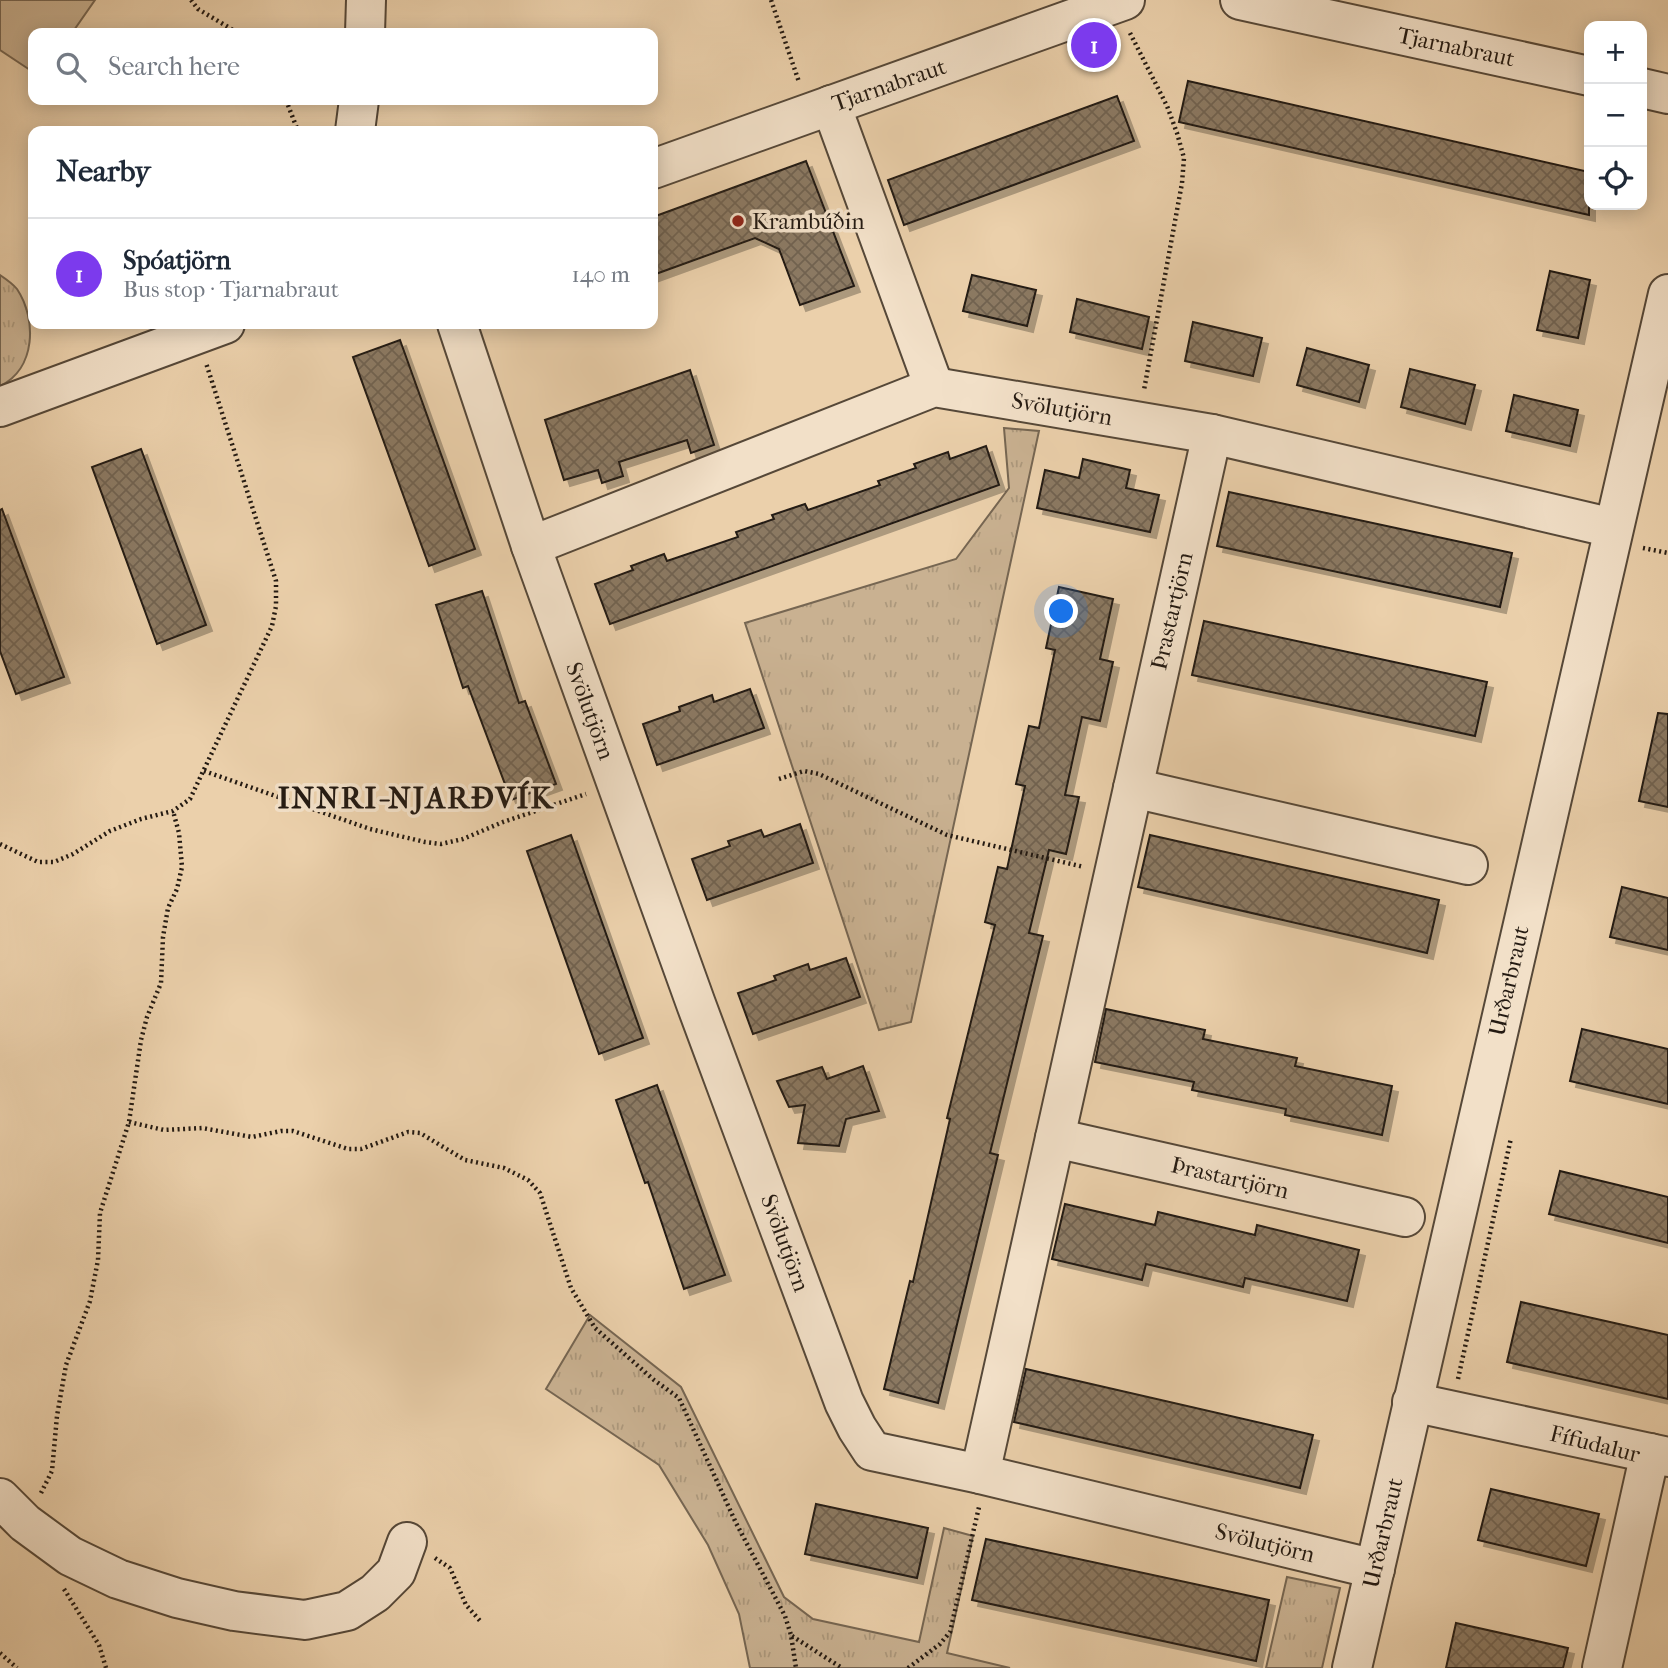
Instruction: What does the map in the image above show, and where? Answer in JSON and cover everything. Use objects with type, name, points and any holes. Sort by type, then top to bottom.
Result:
[{"type":"street","points":[[365,28],[366,0]]},
{"type":"street","name":"Tjarnabraut","points":[[1240,0],[1584,75]]},
{"type":"street","name":"Tjarnabraut","points":[[658,167],[1120,2]]},
{"type":"street","points":[[1647,89],[1668,94]]},
{"type":"street","points":[[356,126],[358,105]]},
{"type":"street","points":[[531,546],[934,387],[820,109]]},
{"type":"street","name":"Urðarbraut","points":[[1352,1668],[1412,1402],[1626,537],[1668,294]]},
{"type":"street","points":[[0,407],[211,329]]},
{"type":"street","name":"Svölutjörn","points":[[459,329],[531,546],[844,1402],[872,1451],[1375,1569]]},
{"type":"street","name":"Svölutjörn","points":[[934,387],[1212,434],[1626,537]]},
{"type":"street","name":"Þrastartjörn","points":[[983,1475],[1212,434]]},
{"type":"street","points":[[1133,788],[1468,865]]},
{"type":"street","name":"Þrastartjörn","points":[[1055,1138],[1405,1217]]},
{"type":"street","name":"Fífudalur","points":[[1412,1402],[1659,1455],[1602,1668]]},
{"type":"street","points":[[13,1510],[70,1556],[118,1579],[177,1598],[234,1611],[305,1620],[347,1611],[375,1593],[396,1572],[407,1542]]},
{"type":"path","points":[[191,0],[198,9],[230,28]]},
{"type":"path","points":[[771,0],[820,109]]},
{"type":"path","points":[[1120,2],[1167,106],[1184,158],[1182,183],[1138,422]]},
{"type":"path","points":[[288,105],[296,126]]},
{"type":"path","points":[[0,844],[38,862],[54,862],[110,831],[173,811],[190,799],[272,626],[276,606],[276,581],[211,329]]},
{"type":"path","points":[[1626,537],[1668,553]]},
{"type":"path","points":[[204,771],[370,829],[441,844],[463,839],[503,822],[617,784]]},
{"type":"path","points":[[779,779],[804,771],[819,774],[947,835],[1114,873]]},
{"type":"path","points":[[13,1510],[52,1471],[66,1365],[90,1301],[98,1260],[100,1213],[129,1122],[147,1017],[161,983],[163,937],[182,867],[179,833],[173,811]]},
{"type":"path","points":[[129,1122],[164,1130],[202,1128],[251,1137],[293,1131],[348,1149],[361,1149],[408,1132],[421,1133],[465,1160],[504,1168],[528,1180],[540,1192],[570,1288],[595,1328],[654,1380],[679,1398],[736,1523],[785,1616],[796,1668]]},
{"type":"path","points":[[908,1668],[940,1644],[950,1632],[983,1475]]},
{"type":"path","points":[[407,1542],[450,1568],[466,1605],[482,1623]]},
{"type":"path","points":[[62,1587],[99,1645],[106,1668]]},
{"type":"path","points":[[791,1635],[842,1668]]},
{"type":"path","points":[[0,1653],[17,1668]]},
{"type":"green space","points":[[0,0],[95,0],[75,28],[28,28],[28,69],[0,50]]},
{"type":"green space","points":[[0,275],[17,289],[23,301],[28,314],[30,342],[21,368],[0,386]]},
{"type":"green space","points":[[1004,428],[1039,431],[911,1022],[879,1030],[745,623],[956,559],[1009,488]]},
{"type":"green space","points":[[590,1315],[681,1387],[784,1597],[813,1619],[919,1642],[944,1528],[973,1536],[947,1653],[1010,1668],[750,1668],[739,1614],[708,1545],[659,1465],[546,1389]]},
{"type":"green space","points":[[1287,1577],[1340,1588],[1322,1668],[1266,1668]]},
{"type":"building","points":[[1188,81],[1584,171],[1584,210],[1589,210],[1589,215],[1179,122]]},
{"type":"building","points":[[1117,96],[1134,141],[904,225],[888,180]]},
{"type":"building","points":[[806,161],[854,286],[800,305],[779,249],[755,238],[658,273],[658,215]]},
{"type":"building","points":[[1550,271],[1590,280],[1578,338],[1537,330]]},
{"type":"building","points":[[972,275],[1036,290],[1027,326],[963,311]]},
{"type":"building","points":[[1077,299],[1149,317],[1142,349],[1070,332]]},
{"type":"building","points":[[1193,322],[1262,338],[1253,376],[1185,361]]},
{"type":"building","points":[[400,340],[475,549],[429,566],[353,357]]},
{"type":"building","points":[[1307,348],[1369,365],[1359,402],[1297,385]]},
{"type":"building","points":[[1410,369],[1475,385],[1465,424],[1401,407]]},
{"type":"building","points":[[690,370],[714,445],[691,453],[687,440],[619,462],[623,476],[602,483],[598,470],[564,480],[545,420]]},
{"type":"building","points":[[1514,395],[1578,410],[1570,446],[1506,431]]},
{"type":"building","points":[[986,446],[999,485],[610,624],[595,584],[633,570],[631,566],[664,554],[667,561],[738,537],[736,532],[774,519],[772,515],[805,504],[808,510],[880,485],[878,481],[916,468],[914,464],[948,452],[950,459]]},
{"type":"building","points":[[141,449],[206,625],[157,644],[92,467]]},
{"type":"building","points":[[1083,459],[1130,470],[1126,488],[1159,495],[1150,532],[1037,508],[1045,470],[1079,478]]},
{"type":"building","points":[[1229,492],[1512,553],[1500,607],[1217,546]]},
{"type":"building","points":[[2,509],[64,677],[16,694],[0,651]]},
{"type":"building","points":[[1059,587],[1113,599],[1100,659],[1113,662],[1100,721],[1082,717],[1065,795],[1079,797],[1066,854],[1049,850],[1029,933],[1043,936],[990,1153],[998,1155],[938,1403],[884,1389],[910,1281],[913,1282],[950,1119],[947,1118],[995,925],[985,922],[998,867],[1007,869],[1025,786],[1016,784],[1029,726],[1039,728],[1055,650],[1046,648]]},
{"type":"building","points":[[482,591],[519,703],[525,701],[556,784],[511,800],[468,686],[463,688],[436,605]]},
{"type":"building","points":[[1204,621],[1487,682],[1475,736],[1192,675]]},
{"type":"building","points":[[750,689],[764,728],[657,765],[643,724],[680,711],[679,707],[712,695],[714,702]]},
{"type":"building","points":[[1658,713],[1668,714],[1668,807],[1639,801]]},
{"type":"building","points":[[800,824],[813,863],[707,900],[692,859],[730,846],[728,841],[761,830],[764,837]]},
{"type":"building","points":[[571,835],[643,1038],[599,1054],[527,851]]},
{"type":"building","points":[[1150,835],[1439,900],[1427,953],[1138,887]]},
{"type":"building","points":[[1622,887],[1668,898],[1668,950],[1610,937]]},
{"type":"building","points":[[846,958],[860,997],[753,1034],[738,993],[776,980],[774,976],[808,964],[810,970]]},
{"type":"building","points":[[1106,1009],[1205,1030],[1203,1039],[1297,1058],[1295,1066],[1392,1086],[1382,1135],[1285,1115],[1286,1109],[1192,1090],[1194,1082],[1095,1062]]},
{"type":"building","points":[[1582,1029],[1668,1049],[1668,1104],[1570,1081]]},
{"type":"building","points":[[863,1066],[879,1111],[846,1119],[839,1146],[798,1143],[805,1105],[789,1107],[777,1081],[822,1067],[827,1079]]},
{"type":"building","points":[[657,1085],[725,1275],[684,1289],[648,1182],[645,1183],[616,1100]]},
{"type":"building","points":[[1560,1171],[1668,1197],[1668,1243],[1549,1214]]},
{"type":"building","points":[[1065,1204],[1155,1225],[1158,1212],[1255,1235],[1257,1225],[1359,1250],[1347,1301],[1245,1278],[1243,1287],[1146,1264],[1142,1280],[1052,1259]]},
{"type":"building","points":[[1521,1302],[1668,1335],[1668,1399],[1507,1362]]},
{"type":"building","points":[[1026,1369],[1313,1435],[1300,1488],[1014,1422]]},
{"type":"building","points":[[1491,1489],[1599,1514],[1586,1566],[1478,1540]]},
{"type":"building","points":[[816,1504],[928,1528],[917,1578],[805,1554]]},
{"type":"building","points":[[986,1539],[1269,1600],[1256,1661],[972,1600]]},
{"type":"building","points":[[1456,1623],[1568,1648],[1563,1668],[1446,1668]]},
{"type":"place","name":"Spóatjörn","points":[[1094,45]]},
{"type":"place","name":"Krambúðin","points":[[738,221]]},
{"type":"district","name":"INNRI-NJARÐVÍK","points":[[416,798]]}]
